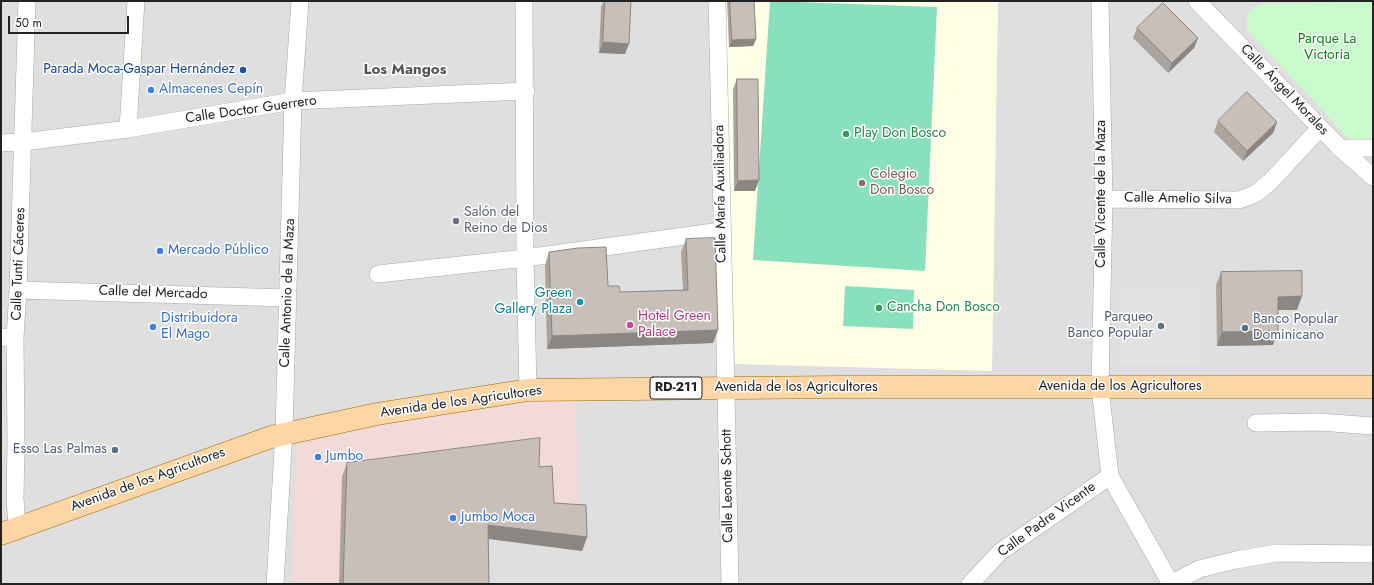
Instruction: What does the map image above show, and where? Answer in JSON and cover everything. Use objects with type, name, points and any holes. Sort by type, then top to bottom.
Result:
[{"type":"main road","name":"Avenida de los Agricultores","points":[[9,531],[271,437],[377,414],[528,390],[726,388],[1373,387]]},
{"type":"street","name":"Calle Tunti Cáceres","points":[[9,531],[8,498],[16,444],[8,338],[18,290],[27,1]]},
{"type":"street","points":[[128,129],[136,1]]},
{"type":"street","name":"Calle Antonio de la Maza","points":[[275,584],[284,434],[293,101],[300,1]]},
{"type":"street","points":[[524,1],[528,390]]},
{"type":"street","name":"Calle María Auxiliadora","points":[[717,1],[721,232],[726,388]]},
{"type":"street","name":"Calle Vicente de la Maza","points":[[1100,1],[1099,16],[1104,199],[1100,388],[1110,476]]},
{"type":"street","name":"Calle Ángel Morales","points":[[1197,1],[1340,148],[1373,176]]},
{"type":"street","name":"Calle Doctor Guerrero","points":[[1,143],[23,142],[128,129],[293,101],[526,90]]},
{"type":"street","name":"Calle Amelio Silva","points":[[1104,199],[1238,200],[1255,194],[1270,182],[1320,128]]},
{"type":"street","points":[[1340,148],[1373,148]]},
{"type":"street","points":[[378,274],[526,258],[721,232]]},
{"type":"street","name":"Calle del Mercado","points":[[18,290],[288,298]]},
{"type":"street","name":"Calle Leonte Schott","points":[[726,388],[730,584]]},
{"type":"street","points":[[1256,423],[1319,422],[1373,426]]},
{"type":"street","points":[[1110,476],[1171,584],[1199,569],[1236,560],[1277,553],[1373,554]]},
{"type":"street","name":"Calle Padre Vicente","points":[[970,584],[1000,552],[1110,476]]},
{"type":"shaded area","points":[[1,1],[1373,1],[1373,584],[1,584]]},
{"type":"shaded area","name":"Colegio Don Bosco","points":[[724,1],[998,1],[992,371],[735,364]]},
{"type":"shaded area","name":"Parqueo Banco Popular","points":[[1202,287],[1201,365],[1120,364],[1120,289]]},
{"type":"shaded area","points":[[534,399],[575,399],[582,551],[483,538],[484,584],[291,584],[296,444],[372,425]]},
{"type":"green space","name":"Play Don Bosco","points":[[770,1],[937,7],[925,271],[753,260]]},
{"type":"green space","name":"Parque La Victoria","points":[[1373,1],[1373,142],[1352,142],[1247,30],[1247,13],[1261,4]]},
{"type":"green space","name":"Cancha Don Bosco","points":[[845,286],[914,290],[913,329],[843,326]]},
{"type":"building","points":[[605,1],[631,1],[629,44],[603,42]]},
{"type":"building","points":[[730,1],[754,1],[756,39],[732,40]]},
{"type":"building","points":[[1163,3],[1198,38],[1172,63],[1137,28]]},
{"type":"building","points":[[737,79],[758,79],[759,180],[738,181]]},
{"type":"building","points":[[1247,92],[1277,122],[1247,151],[1218,121]]},
{"type":"building","name":"Green Gallery Plaza","points":[[715,238],[718,330],[552,336],[549,252],[578,248],[606,247],[608,286],[619,286],[620,292],[688,290],[686,239]]},
{"type":"building","name":"Banco Popular Dominicano","points":[[1302,271],[1302,296],[1278,297],[1278,331],[1222,332],[1221,272]]},
{"type":"building","name":"Jumbo Moca","points":[[540,438],[539,467],[552,466],[554,503],[586,505],[587,537],[488,525],[489,584],[343,584],[347,463]]},
{"type":"place","name":"Parada Moca-Gaspar Hernández","points":[[243,70]]},
{"type":"place","name":"Almacenes Cepín","points":[[151,90]]},
{"type":"place","name":"Play Don Bosco","points":[[846,134]]},
{"type":"place","name":"Colegio Don Bosco","points":[[862,183]]},
{"type":"place","name":"Salón del Reino de Dios","points":[[456,221]]},
{"type":"place","name":"Mercado Público","points":[[160,251]]},
{"type":"place","name":"Green Gallery Plaza","points":[[580,302]]},
{"type":"place","name":"Cancha Don Bosco","points":[[879,308]]},
{"type":"place","name":"Hotel Green Palace","points":[[630,325]]},
{"type":"place","name":"Parqueo Banco Popular","points":[[1161,326]]},
{"type":"place","name":"Distribuidora El Mago","points":[[153,327]]},
{"type":"place","name":"Banco Popular Dominicano","points":[[1245,328]]},
{"type":"place","name":"Esso Las Palmas","points":[[115,450]]},
{"type":"place","name":"Jumbo","points":[[318,457]]},
{"type":"place","name":"Jumbo Moca","points":[[453,518]]},
{"type":"district","name":"Los Mangos","points":[[405,70]]}]
